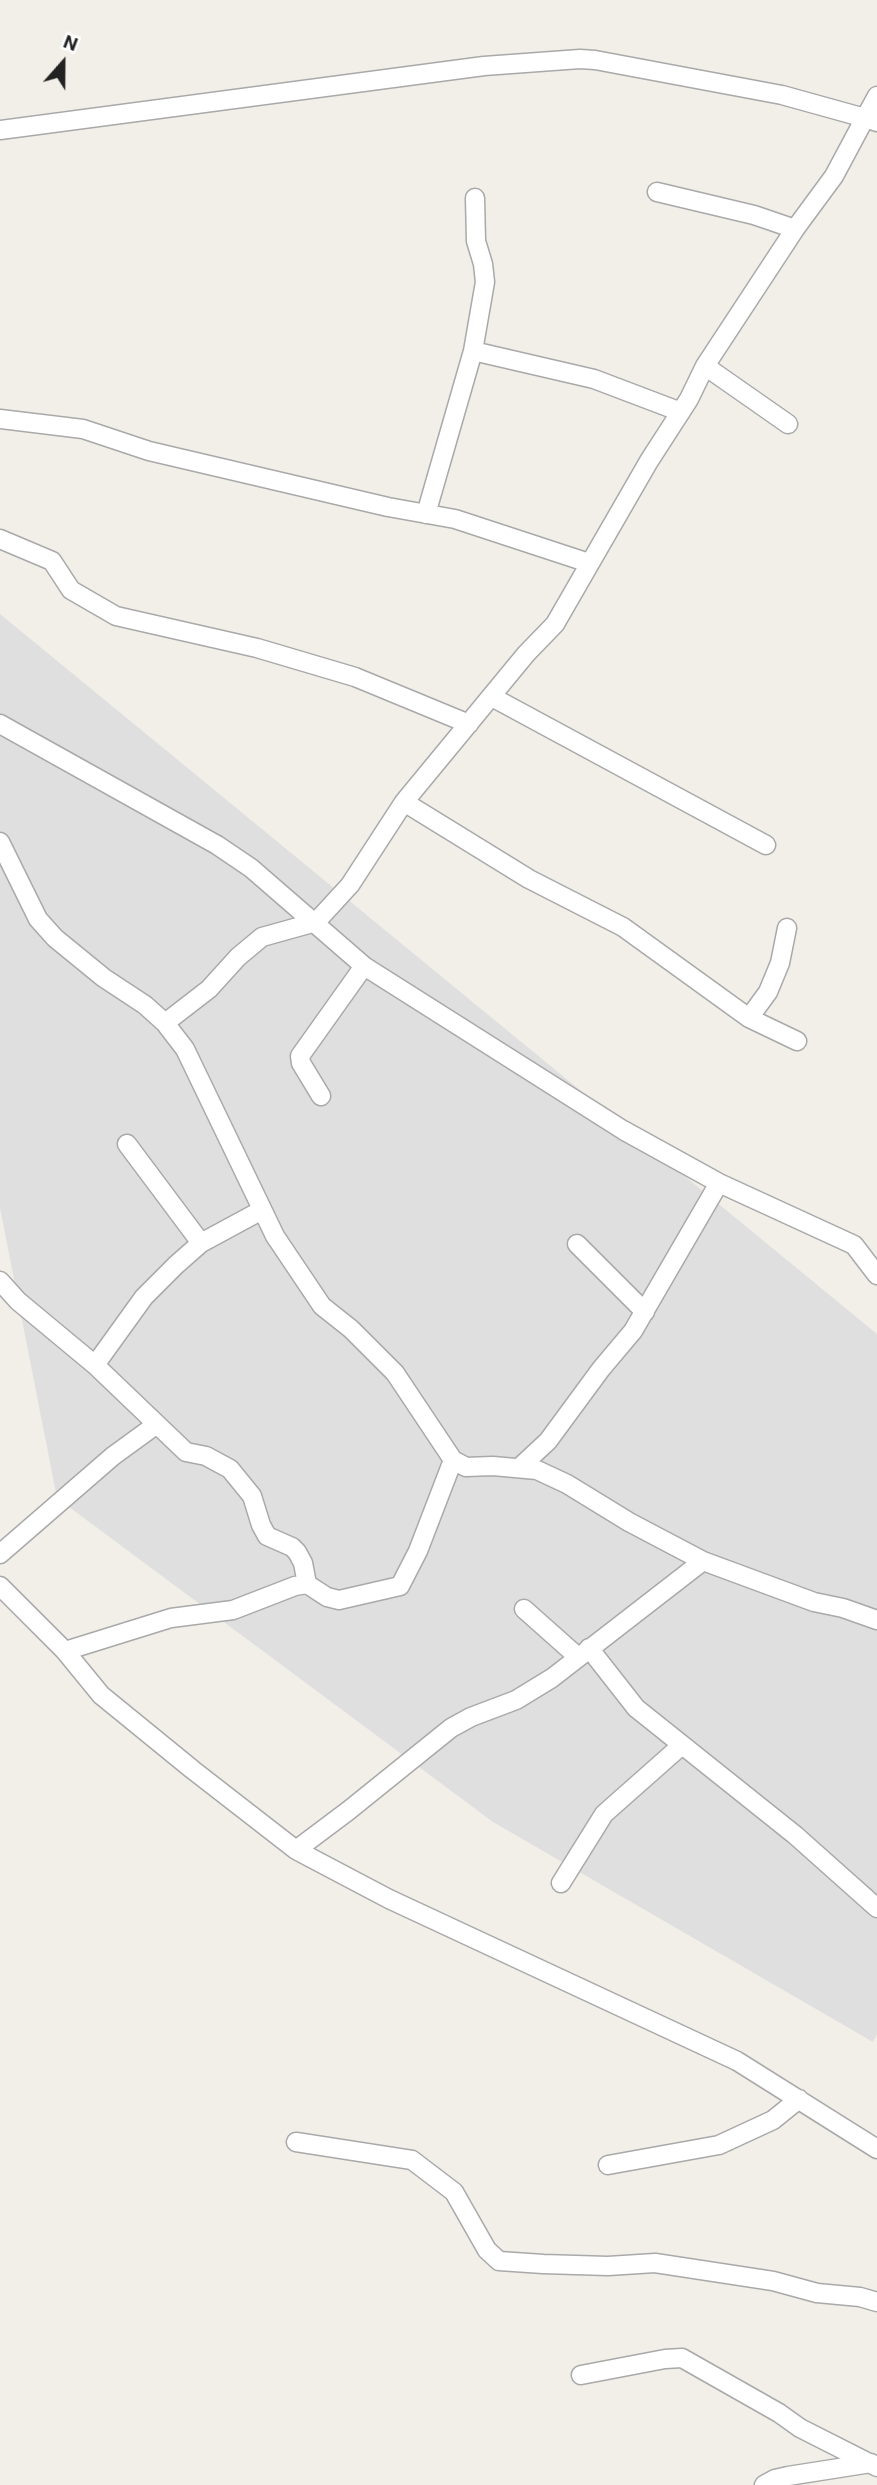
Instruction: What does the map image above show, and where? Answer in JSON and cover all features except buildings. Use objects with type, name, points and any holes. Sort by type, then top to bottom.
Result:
[{"type":"street","points":[[0,130],[484,66],[580,59],[782,95],[871,120]]},
{"type":"street","points":[[165,1023],[209,989],[238,957],[262,937],[316,922],[350,885],[404,802],[526,654],[555,624],[649,460],[681,412],[705,366],[871,120],[877,96]]},
{"type":"street","points":[[657,192],[741,211],[795,229]]},
{"type":"street","points":[[426,514],[473,351],[485,282],[476,241],[475,198]]},
{"type":"street","points":[[473,351],[594,379],[681,412]]},
{"type":"street","points":[[705,366],[788,424]]},
{"type":"street","points":[[0,419],[83,429],[149,451],[388,507],[454,519],[589,564]]},
{"type":"street","points":[[0,539],[52,561],[71,590],[116,616],[257,649],[355,677],[469,724]]},
{"type":"street","points":[[492,697],[766,845]]},
{"type":"street","points":[[0,724],[218,845],[251,868],[316,922],[364,967],[623,1130],[719,1182],[854,1245],[876,1269]]},
{"type":"street","points":[[404,802],[528,879],[623,928],[748,1018],[797,1041]]},
{"type":"street","points":[[0,842],[38,919],[55,938],[104,978],[145,1005],[165,1023],[185,1049],[275,1236],[322,1306],[351,1329],[395,1373],[453,1460],[466,1467],[537,1470],[703,1560],[814,1602],[843,1608],[877,1620]]},
{"type":"street","points":[[748,1018],[768,992],[780,963],[787,928]]},
{"type":"street","points":[[321,1096],[301,1063],[300,1056],[364,967]]},
{"type":"street","points":[[127,1144],[201,1243]]},
{"type":"street","points":[[519,1468],[548,1441],[601,1368],[633,1331],[719,1182]]},
{"type":"street","points":[[95,1365],[144,1297],[201,1243],[262,1210]]},
{"type":"street","points":[[577,1244],[645,1312]]},
{"type":"street","points":[[0,1281],[18,1301],[95,1365],[186,1452],[206,1457],[230,1469],[252,1496],[267,1536],[297,1552],[303,1563],[307,1584]]},
{"type":"street","points":[[0,1554],[113,1456],[157,1424]]},
{"type":"street","points":[[65,1651],[171,1618],[233,1610],[295,1586],[307,1584],[327,1597],[339,1600],[400,1586],[418,1551],[453,1460]]},
{"type":"street","points":[[296,1850],[450,1728],[516,1700],[552,1678],[703,1560]]},
{"type":"street","points":[[0,1586],[65,1651],[102,1695],[296,1850],[389,1899],[737,2061],[877,2149]]},
{"type":"street","points":[[524,1609],[584,1653],[636,1708],[795,1835],[877,1908]]},
{"type":"street","points":[[561,1884],[604,1814],[682,1745]]},
{"type":"street","points":[[608,2165],[719,2146],[773,2120],[799,2099]]},
{"type":"street","points":[[296,2142],[412,2160],[454,2192],[486,2250],[499,2261],[608,2266],[655,2263],[773,2281],[817,2293],[860,2297],[877,2302]]},
{"type":"street","points":[[581,2375],[682,2358],[779,2413],[800,2428],[874,2465]]},
{"type":"street","points":[[764,2485],[788,2476],[874,2465]]},
{"type":"shaded area","points":[[0,614],[877,1334],[877,2034],[873,2042],[493,1822],[57,1498],[0,1208]]}]
